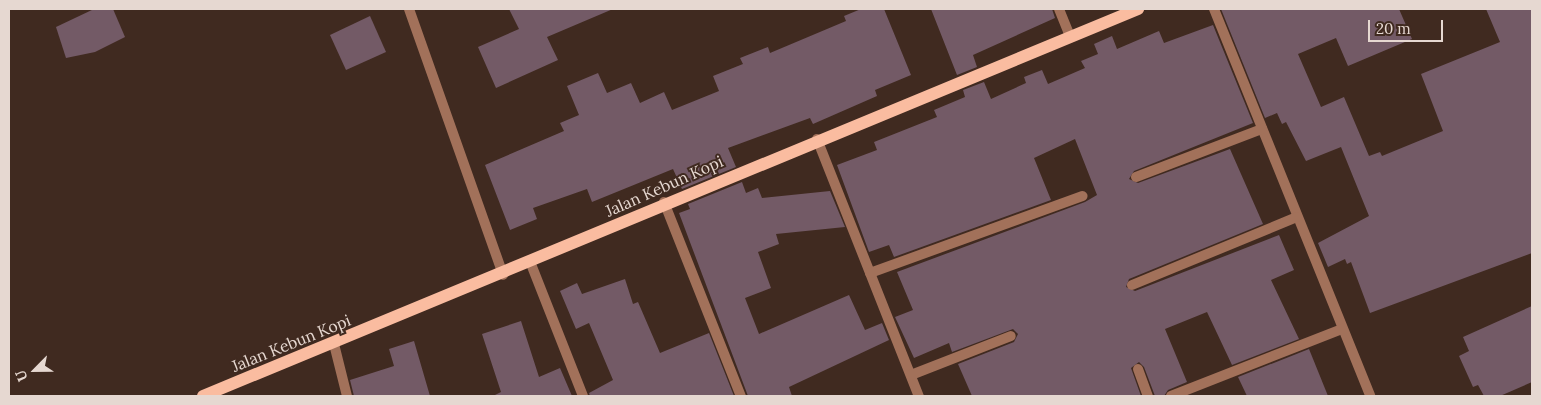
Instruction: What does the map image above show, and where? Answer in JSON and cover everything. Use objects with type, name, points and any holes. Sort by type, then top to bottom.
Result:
[{"type":"main road","name":"Jalan Kebun Kopi","points":[[203,396],[531,264],[664,202],[1138,9]]},
{"type":"street","points":[[409,9],[503,275]]},
{"type":"street","points":[[1059,9],[1070,36]]},
{"type":"street","points":[[1214,9],[1370,396]]},
{"type":"street","points":[[1136,177],[1262,129]]},
{"type":"street","points":[[817,139],[919,396]]},
{"type":"street","points":[[870,274],[1083,196]]},
{"type":"street","points":[[664,202],[742,396]]},
{"type":"street","points":[[1132,285],[1297,217]]},
{"type":"street","points":[[531,264],[583,396]]},
{"type":"street","points":[[1172,396],[1342,329]]},
{"type":"street","points":[[911,375],[1011,336]]},
{"type":"street","points":[[334,344],[347,396]]},
{"type":"street","points":[[1138,369],[1148,396]]},
{"type":"building","points":[[94,9],[113,9],[125,37],[95,52],[66,58],[56,27]]},
{"type":"building","points":[[509,9],[613,9],[547,37],[558,60],[496,88],[478,47],[519,29]]},
{"type":"building","points":[[861,9],[884,9],[911,75],[875,90],[877,96],[813,124],[810,118],[728,148],[736,167],[682,189],[673,169],[592,202],[587,189],[533,208],[537,219],[510,230],[485,165],[564,131],[560,123],[579,115],[567,86],[598,73],[607,93],[631,83],[640,103],[664,92],[672,110],[719,91],[713,76],[743,64],[740,58],[768,47],[770,53],[846,21],[844,16]]},
{"type":"building","points":[[931,9],[1052,9],[1055,18],[973,55],[977,67],[957,75]]},
{"type":"building","points":[[1221,9],[1399,9],[1412,39],[1348,66],[1336,38],[1298,54],[1321,107],[1344,97],[1369,156],[1380,152],[1382,156],[1443,131],[1421,74],[1500,42],[1486,9],[1532,9],[1532,253],[1370,313],[1351,262],[1347,264],[1345,259],[1328,267],[1318,243],[1369,216],[1341,147],[1306,161],[1286,122],[1282,124],[1277,113],[1265,118]]},
{"type":"building","points":[[370,16],[386,52],[346,70],[330,35]]},
{"type":"building","points":[[1213,25],[1253,123],[1134,171],[1129,179],[1138,183],[1230,149],[1263,224],[1129,279],[1126,287],[1135,291],[1279,235],[1294,270],[1271,280],[1299,339],[1232,365],[1207,312],[1165,329],[1187,382],[1168,390],[1164,396],[1155,396],[1144,367],[1139,362],[1131,368],[1141,396],[972,396],[958,364],[1014,342],[1018,334],[1013,329],[952,352],[949,343],[914,358],[895,317],[913,310],[897,272],[1085,202],[1097,195],[1075,139],[1034,158],[1051,200],[894,257],[889,245],[869,252],[837,165],[877,150],[874,142],[937,117],[934,110],[965,97],[963,90],[984,82],[991,99],[1026,83],[1024,77],[1042,70],[1048,84],[1085,68],[1081,61],[1098,54],[1094,44],[1112,36],[1117,49],[1159,31],[1164,43]]},
{"type":"building","points":[[742,182],[746,193],[758,188],[762,198],[830,191],[845,227],[776,234],[779,244],[758,252],[771,288],[745,298],[759,334],[849,295],[865,330],[882,323],[889,340],[789,387],[792,396],[748,396],[679,213],[690,209],[688,204]]},
{"type":"building","points":[[625,279],[633,304],[638,302],[660,353],[709,333],[734,396],[590,396],[589,393],[613,380],[589,323],[576,329],[560,291],[577,283],[582,294]]},
{"type":"building","points":[[1532,306],[1532,382],[1500,396],[1484,396],[1478,385],[1473,387],[1459,356],[1469,351],[1463,337]]},
{"type":"building","points":[[521,321],[539,377],[560,368],[572,396],[493,396],[501,392],[482,334]]},
{"type":"building","points":[[414,341],[430,396],[354,396],[350,380],[394,366],[389,349]]},
{"type":"building","points":[[1309,349],[1328,396],[1247,396],[1238,377]]}]
